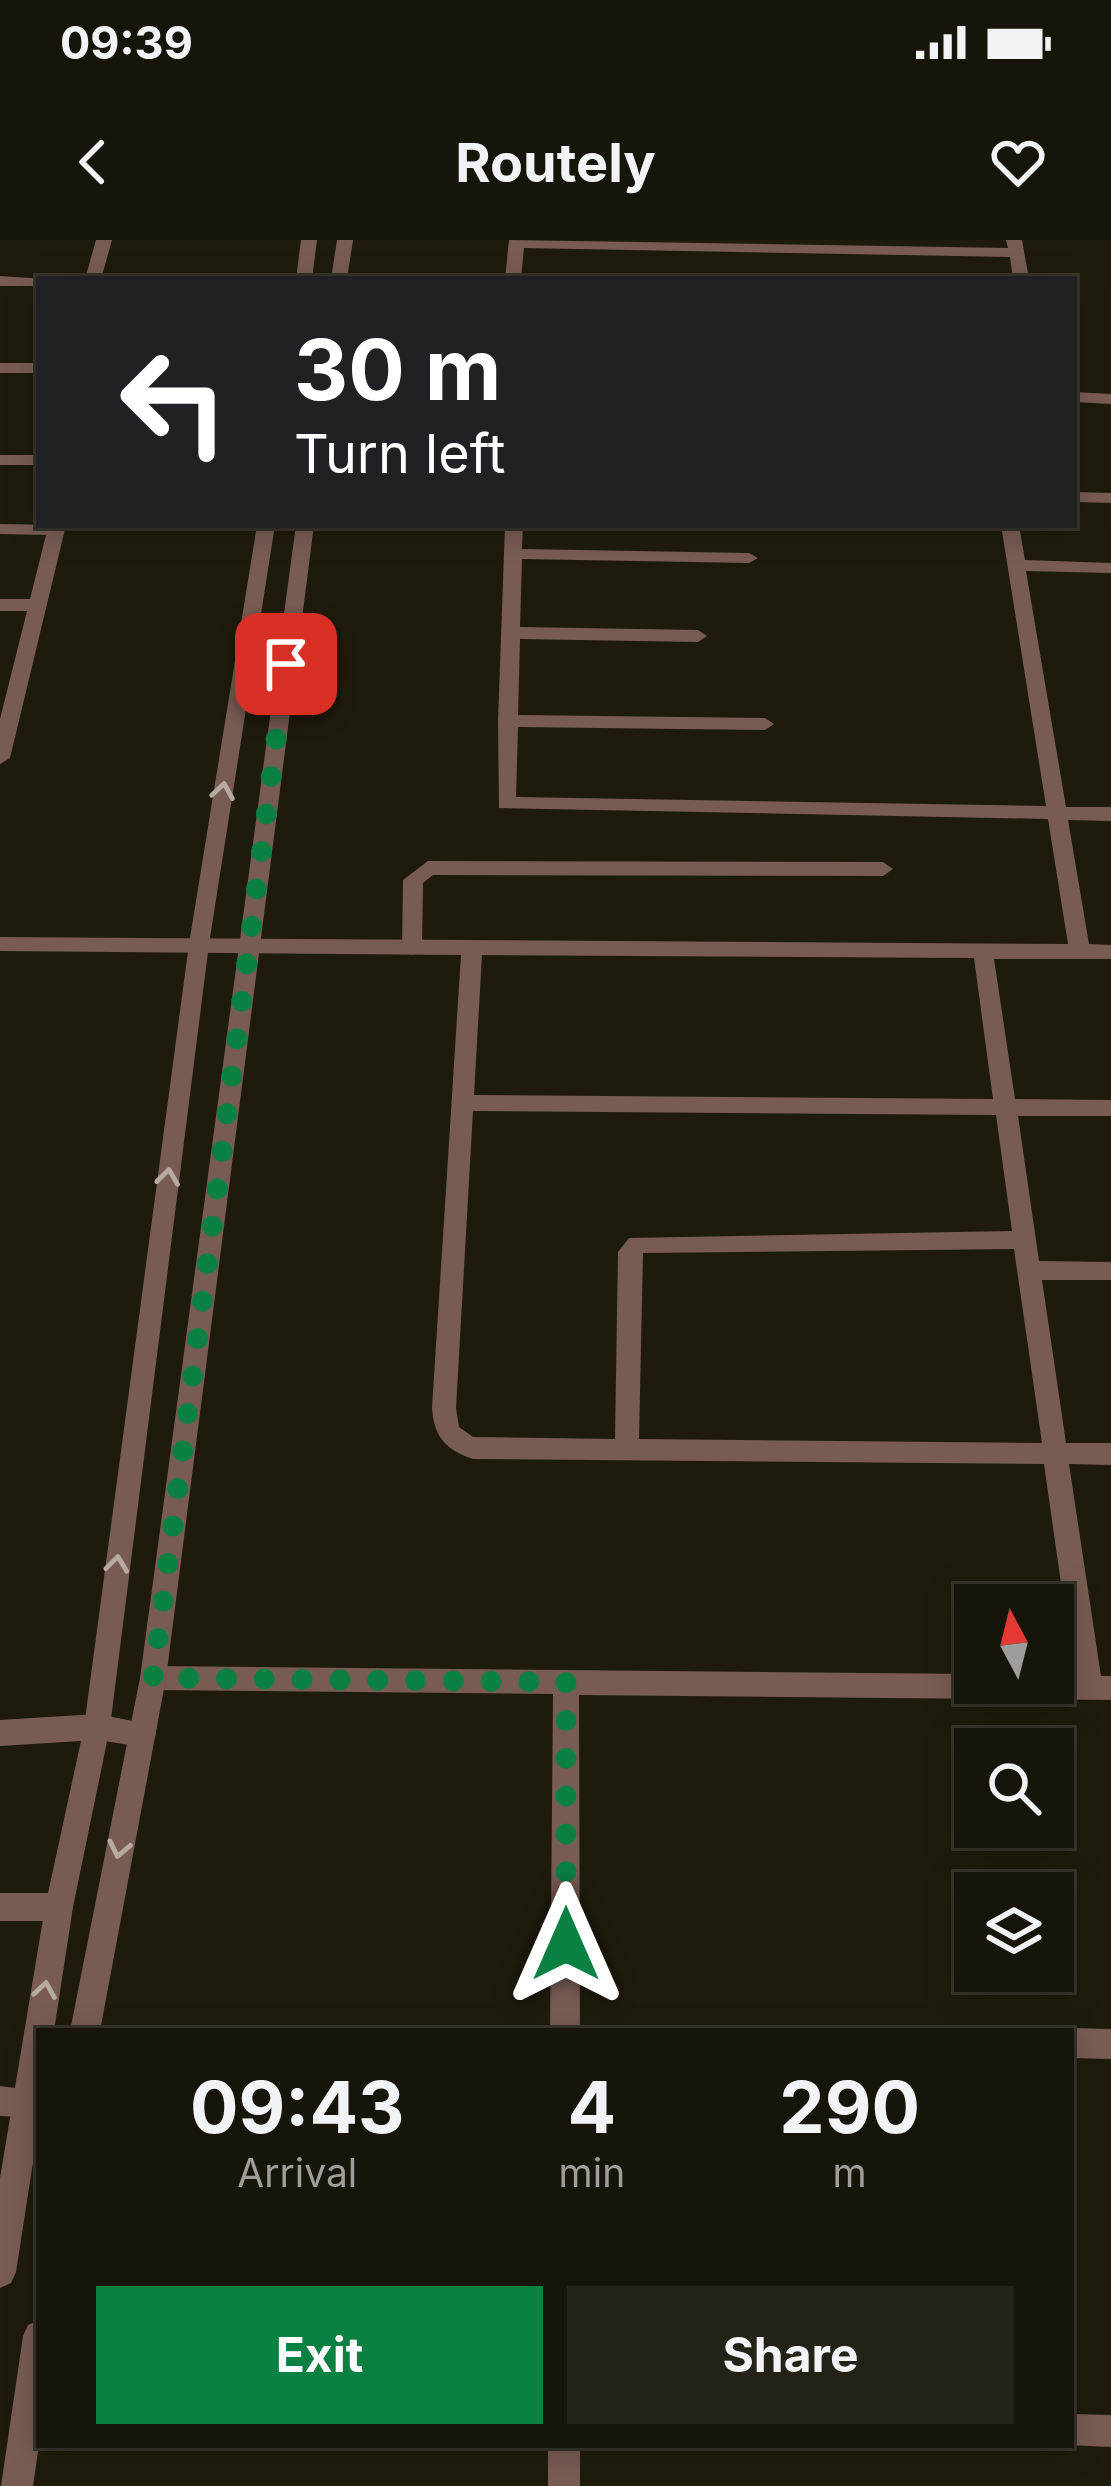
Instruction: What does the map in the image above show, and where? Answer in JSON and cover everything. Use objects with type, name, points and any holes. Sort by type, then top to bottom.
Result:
[{"type":"street","points":[[94,276],[104,240]]},
{"type":"street","points":[[304,276],[310,240]]},
{"type":"street","points":[[339,276],[345,240]]},
{"type":"street","points":[[513,276],[516,241],[1015,246],[1020,276]]},
{"type":"street","points":[[0,281],[36,281]]},
{"type":"street","points":[[0,368],[36,368]]},
{"type":"street","points":[[1077,398],[1111,399]]},
{"type":"street","points":[[0,460],[36,460]]},
{"type":"street","points":[[1077,497],[1111,498]]},
{"type":"street","points":[[0,529],[36,528]]},
{"type":"street","points":[[2,745],[57,528]]},
{"type":"street","points":[[0,2272],[14,2102],[97,1727],[199,944],[266,528]]},
{"type":"street","points":[[87,2028],[153,1678],[305,528]]},
{"type":"street","points":[[514,528],[506,803],[1111,814]]},
{"type":"street","points":[[1010,528],[1080,952]]},
{"type":"street","points":[[513,554],[749,558]]},
{"type":"street","points":[[1016,566],[1111,568]]},
{"type":"street","points":[[0,604],[38,604]]},
{"type":"street","points":[[510,633],[698,635]]},
{"type":"street","points":[[507,722],[765,724]]},
{"type":"street","points":[[412,948],[413,880],[428,868],[883,869]]},
{"type":"street","points":[[0,944],[1111,952]]},
{"type":"street","points":[[472,949],[444,1408],[454,1442],[473,1448],[1111,1454]]},
{"type":"street","points":[[153,1678],[1100,1688],[1054,1454],[983,951]]},
{"type":"street","points":[[465,1103],[1111,1108]]},
{"type":"street","points":[[627,1450],[629,1252],[637,1244],[1025,1240]]},
{"type":"street","points":[[1029,1270],[1111,1271]]},
{"type":"street","points":[[565,2028],[566,1682]]},
{"type":"street","points":[[0,1733],[97,1727],[143,1734]]},
{"type":"street","points":[[0,1907],[59,1907]]},
{"type":"street","points":[[1074,2043],[1111,2044]]},
{"type":"street","points":[[17,2486],[36,2356]]},
{"type":"street","points":[[1074,2430],[1111,2431]]},
{"type":"street","points":[[564,2448],[564,2486]]},
{"type":"route","points":[[286,664],[153,1678],[566,1682],[566,1944]]}]
